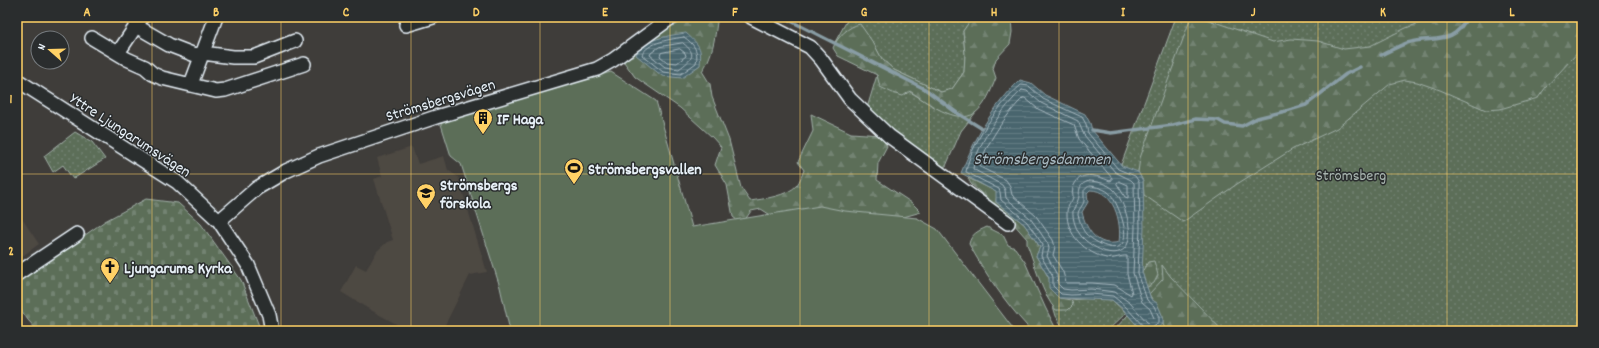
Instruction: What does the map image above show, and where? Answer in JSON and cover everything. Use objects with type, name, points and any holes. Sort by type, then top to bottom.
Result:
[{"type":"street","points":[[191,84],[216,17]]},
{"type":"street","points":[[406,25],[433,17]]},
{"type":"street","name":"Strömsbergsvägen","points":[[220,220],[257,188],[286,171],[318,156],[436,117],[597,69],[613,60],[674,17]]},
{"type":"street","points":[[751,17],[810,47],[821,59],[850,99],[890,136],[1008,223]]},
{"type":"street","points":[[118,53],[139,22],[156,38],[195,55],[203,53],[233,57],[254,57],[295,41]]},
{"type":"street","points":[[92,38],[145,67],[153,74],[185,84],[191,84],[216,91],[225,90],[304,64]]},
{"type":"street","name":"Yttre Ljungarumsvägen","points":[[17,80],[176,182],[220,220],[248,265],[269,315],[272,331]]},
{"type":"street","points":[[17,274],[77,234]]},
{"type":"shaded area","name":"Strömsbergs förskola","points":[[412,147],[418,164],[444,156],[448,170],[458,177],[487,272],[470,275],[442,331],[414,331],[398,325],[341,292],[356,265],[366,270],[377,251],[387,242],[393,240],[374,179],[382,176],[377,158]]},
{"type":"shaded area","points":[[17,211],[39,244],[17,260]]},
{"type":"green space","points":[[849,17],[909,17],[925,22],[948,22],[972,18],[963,31],[965,54],[964,72],[952,89],[941,92],[894,70],[882,59],[874,44],[853,26],[835,42]]},
{"type":"green space","points":[[1011,17],[1012,32],[1010,44],[996,59],[993,69],[996,78],[988,97],[979,110],[968,116],[959,116],[941,111],[910,91],[903,96],[880,87],[877,75],[838,56],[833,48],[837,40],[844,33],[852,27],[860,24],[874,44],[882,59],[894,70],[941,92],[952,89],[964,72],[965,54],[963,31],[972,18]]},
{"type":"green space","name":"Strömsberg","points":[[1176,17],[1582,17],[1582,331],[1160,331],[1135,275],[1121,165]]},
{"type":"green space","points":[[1191,17],[1200,17],[1273,42],[1291,39],[1318,41],[1344,49],[1370,46],[1406,28],[1436,17],[1582,17],[1582,48],[1546,87],[1538,98],[1500,109],[1486,110],[1440,90],[1417,82],[1405,80],[1390,84],[1337,128],[1293,149],[1237,184],[1183,222],[1144,195],[1143,181],[1138,172],[1140,158]]},
{"type":"green space","points":[[697,19],[710,19],[717,22],[711,54],[702,71],[710,84],[712,97],[729,140],[741,188],[750,201],[768,198],[788,192],[797,185],[804,170],[798,162],[813,131],[811,114],[851,133],[881,135],[887,146],[878,163],[877,180],[912,203],[921,212],[893,220],[772,216],[761,209],[751,211],[742,224],[733,217],[727,185],[715,165],[721,147],[680,108],[635,77],[624,62],[625,57],[631,50],[675,23]],"holes":[[[642,48],[700,65],[691,71]]]},
{"type":"green space","name":"Strömsbergsvallen","points":[[611,72],[656,101],[692,227],[820,206],[845,211],[917,218],[937,229],[1015,331],[510,331],[500,287],[461,164],[451,156],[440,121]]},
{"type":"green space","points":[[877,75],[950,114],[968,115],[976,112],[961,131],[946,166],[940,167],[889,132],[867,108]]},
{"type":"green space","points":[[75,132],[92,142],[105,159],[73,179],[63,165],[53,172],[44,156]]},
{"type":"green space","points":[[968,178],[997,192],[996,202],[1024,224],[1040,247],[1036,256],[1059,298],[1071,300],[1073,305],[1068,310],[1056,310],[1051,304],[1039,279],[1027,244],[1027,239],[1005,214],[971,184]]},
{"type":"green space","points":[[146,199],[178,203],[201,224],[241,280],[261,331],[38,331],[28,320],[17,304],[17,283],[105,221]]},
{"type":"green space","points":[[987,227],[1003,235],[1008,245],[1015,248],[1025,262],[1057,331],[1028,331],[1027,326],[1010,307],[988,276],[969,244],[973,235]]},
{"type":"green space","points":[[1154,261],[1158,275],[1154,283],[1146,288],[1142,272],[1148,262]]},
{"type":"green space","points":[[1162,265],[1171,277],[1223,331],[1166,331],[1163,324],[1163,317],[1149,294],[1163,279]]},
{"type":"green space","points":[[1091,298],[1112,300],[1126,313],[1107,331],[1065,331],[1056,316],[1053,306],[1057,310],[1073,305],[1071,300]]},
{"type":"green space","points":[[1128,315],[1142,331],[1113,331]]},
{"type":"water","points":[[686,33],[699,47],[700,65],[682,78],[662,76],[636,55],[644,45],[650,42],[665,37]]},
{"type":"water","name":"Strömsbergsdammen","points":[[1020,80],[1031,83],[1045,95],[1085,114],[1092,130],[1122,166],[1138,172],[1143,181],[1144,228],[1142,272],[1151,299],[1157,303],[1163,317],[1163,324],[1153,331],[1141,330],[1123,309],[1112,300],[1059,298],[1049,288],[1049,278],[1036,256],[1040,247],[1024,224],[996,202],[996,192],[961,173],[978,135],[1010,90]],"holes":[[[1090,190],[1098,191],[1105,195],[1115,208],[1119,225],[1119,242],[1112,243],[1099,240],[1090,231],[1084,219],[1082,212],[1088,202],[1087,193]]]},
{"type":"waterway","points":[[783,17],[925,89],[957,113],[981,128]]},
{"type":"waterway","points":[[1381,55],[1407,43],[1442,38],[1456,33],[1467,17]]},
{"type":"waterway","points":[[1092,130],[1111,133],[1173,125],[1196,119],[1218,120],[1225,124],[1242,126],[1257,118],[1306,105],[1346,74],[1360,67]]},
{"type":"place","name":"IF Haga","points":[[483,135]]},
{"type":"place","name":"Strömsbergsvallen","points":[[574,185]]},
{"type":"place","name":"Strömsbergs förskola","points":[[426,210]]},
{"type":"place","name":"Ljungarums Kyrka","points":[[110,284]]}]
